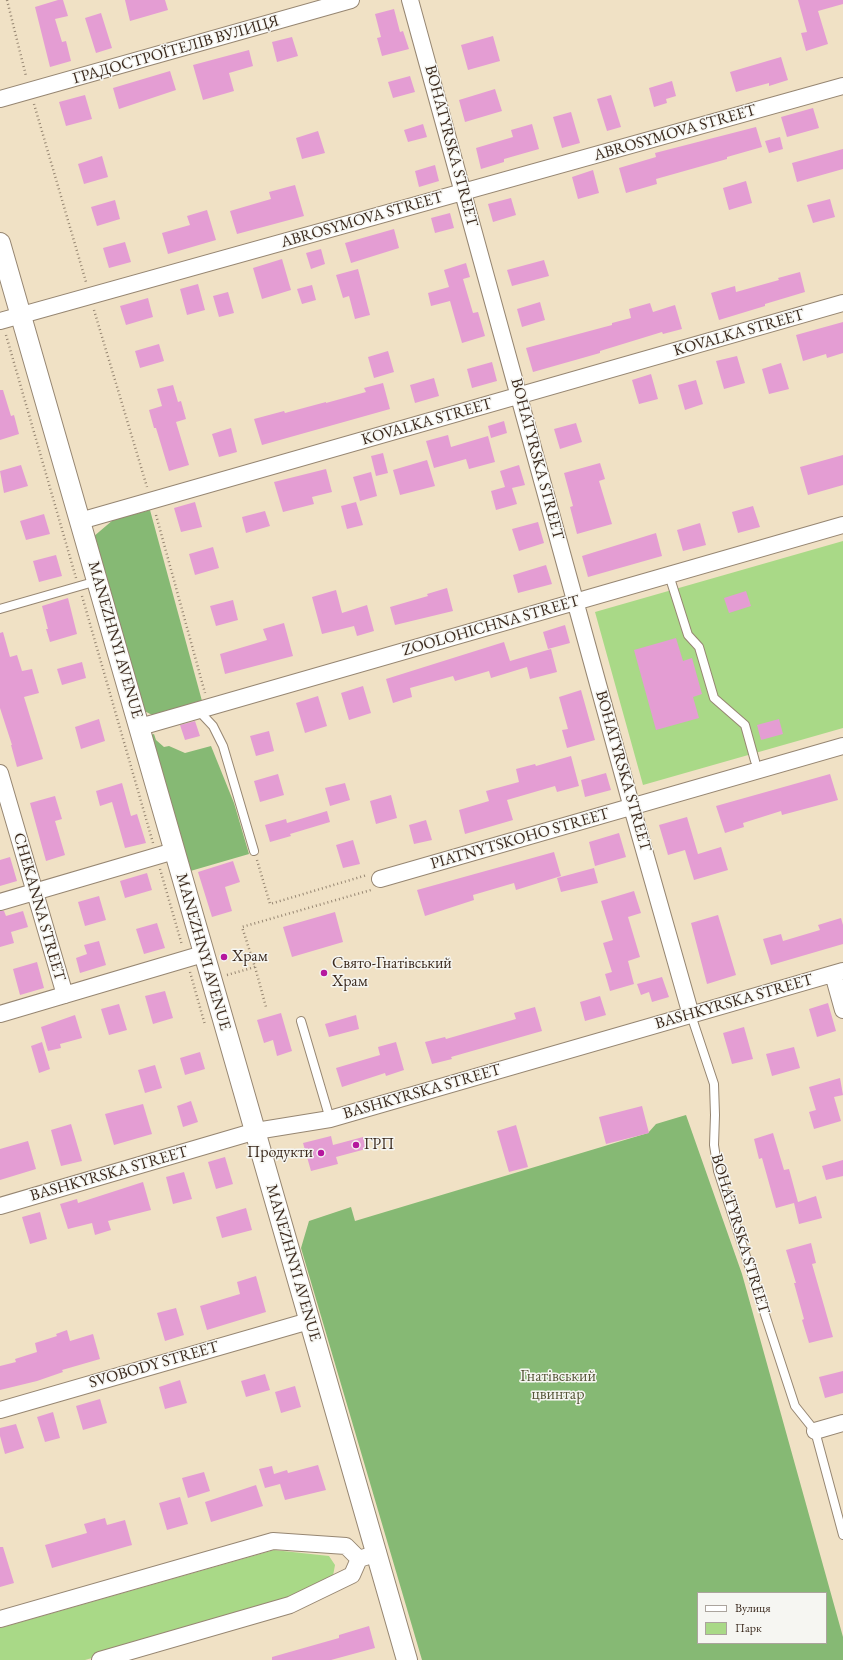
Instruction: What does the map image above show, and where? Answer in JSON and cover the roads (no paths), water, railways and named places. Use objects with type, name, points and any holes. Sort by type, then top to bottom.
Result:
[{"type":"street","name":"ГРАДОСТРОЇТЕЛIВ ВУЛИЦЯ","points":[[0,99],[351,0]]},
{"type":"street","name":"BOHATYRSKA STREET","points":[[410,0],[691,1015]]},
{"type":"street","name":"ABROSYMOVA STREET","points":[[8,319],[843,86]]},
{"type":"street","name":"MANEZHNYI AVENUE","points":[[0,243],[8,319],[80,521],[88,584],[140,727],[165,853],[195,957],[211,980],[256,1131],[309,1321],[378,1553],[407,1660]]},
{"type":"street","name":"KOVALKA STREET","points":[[80,521],[843,303]]},
{"type":"street","name":"ZOOLOHICHNA STREET","points":[[140,727],[843,525]]},
{"type":"street","name":"PIATNYTSKOHO STREET","points":[[380,880],[843,746]]},
{"type":"street","name":"CHEKANNA STREET","points":[[0,773],[65,995]]},
{"type":"street","points":[[0,902],[165,853]]},
{"type":"street","points":[[0,1014],[195,957]]},
{"type":"street","points":[[838,972],[843,1010]]},
{"type":"street","name":"BASHKYRSKA STREET","points":[[0,1206],[256,1131],[330,1119],[838,972]]},
{"type":"street","name":"SVOBODY STREET","points":[[0,1410],[309,1321]]},
{"type":"street","points":[[815,1431],[843,1423]]},
{"type":"street","points":[[0,1619],[273,1541],[346,1546],[359,1559]]},
{"type":"street","points":[[100,1660],[290,1605],[352,1575],[359,1559],[378,1553]]},
{"type":"lane","points":[[669,575],[688,635],[699,647],[714,698],[745,725],[755,761]]},
{"type":"lane","points":[[0,609],[88,584]]},
{"type":"lane","points":[[204,708],[223,746],[254,851]]},
{"type":"lane","name":"BOHATYRSKA STREET","points":[[691,1015],[714,1084],[714,1145],[718,1170],[795,1406],[815,1431],[843,1534]]},
{"type":"lane","points":[[301,1022],[330,1119]]},
{"type":"place","name":"Храм","points":[[224,957]]},
{"type":"place","name":"Свято-Гнатівський Храм","points":[[324,973]]},
{"type":"place","name":"ГРП","points":[[356,1145]]},
{"type":"place","name":"Продукти","points":[[321,1153]]},
{"type":"park label","name":"Гнатівський цвинтар","points":[[558,1386]]}]
